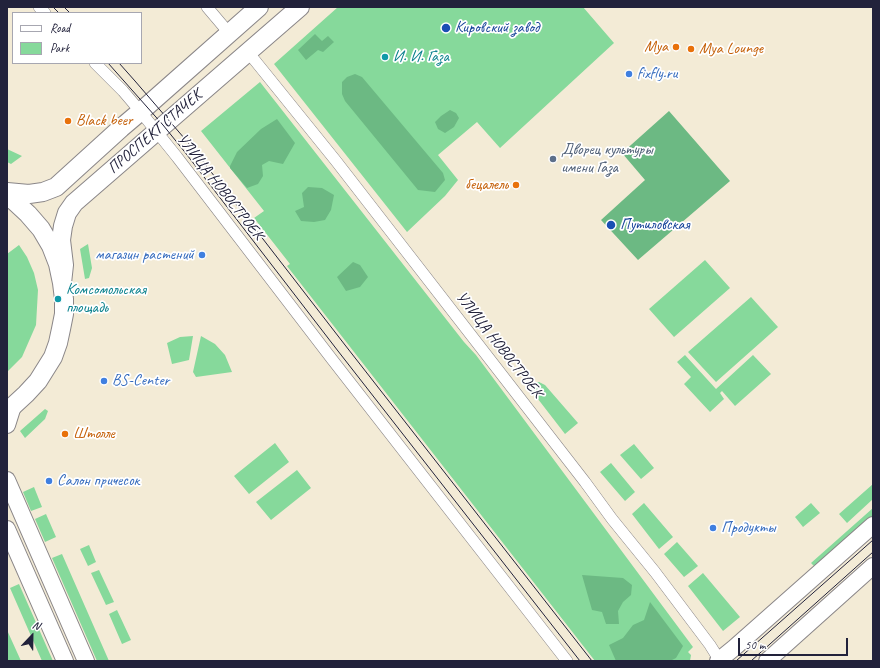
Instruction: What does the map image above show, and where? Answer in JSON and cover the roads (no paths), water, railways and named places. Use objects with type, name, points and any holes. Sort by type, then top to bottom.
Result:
[{"type":"main road","name":"ПРОСПЕКТ СТАЧЕК","points":[[7,192],[30,194],[43,192],[56,186],[259,7]]},
{"type":"main road","name":"ПРОСПЕКТ СТАЧЕК","points":[[62,284],[64,265],[61,240],[62,226],[67,213],[74,203],[300,7]]},
{"type":"main road","points":[[7,197],[14,201],[28,214],[41,229],[51,246],[58,264],[64,298],[62,329],[52,357],[38,381],[9,410]]},
{"type":"street","points":[[207,7],[229,33]]},
{"type":"street","name":"УЛИЦА НОВОСТРОЕК","points":[[248,52],[336,161],[585,482],[612,519],[655,572],[710,645],[719,660]]},
{"type":"street","name":"УЛИЦА НОВОСТРОЕК","points":[[96,64],[123,91],[177,157],[567,661]]},
{"type":"street","points":[[7,425],[9,410]]},
{"type":"street","points":[[7,480],[86,661]]},
{"type":"street","points":[[719,660],[873,525]]},
{"type":"street","points":[[7,529],[65,661]]},
{"type":"street","points":[[767,661],[873,566]]},
{"type":"tram line","points":[[53,7],[58,12]]},
{"type":"tram line","points":[[64,7],[69,12]]},
{"type":"tram line","points":[[109,64],[184,151],[580,661]]},
{"type":"tram line","points":[[120,64],[191,146],[592,661]]},
{"type":"tram line","points":[[736,661],[873,540]]},
{"type":"tram line","points":[[751,661],[873,552]]},
{"type":"place","name":"Кировский завод","points":[[446,28]]},
{"type":"place","name":"Mya","points":[[676,47]]},
{"type":"place","name":"Mya Lounge","points":[[691,49]]},
{"type":"place","name":"И. И. Газа","points":[[385,57]]},
{"type":"place","name":"fixfly.ru","points":[[629,74]]},
{"type":"place","name":"Black beer","points":[[68,121]]},
{"type":"place","name":"Дворец культуры имени Газа","points":[[553,159]]},
{"type":"place","name":"бецалель","points":[[516,185]]},
{"type":"place","name":"Путиловская","points":[[611,225]]},
{"type":"place","name":"магазин растений","points":[[202,255]]},
{"type":"place","name":"Комсомольская площадь","points":[[58,299]]},
{"type":"place","name":"BS-Сеntеr","points":[[104,381]]},
{"type":"place","name":"Штолле","points":[[65,434]]},
{"type":"place","name":"Салон причесок","points":[[49,481]]},
{"type":"place","name":"Продукты","points":[[713,528]]}]
